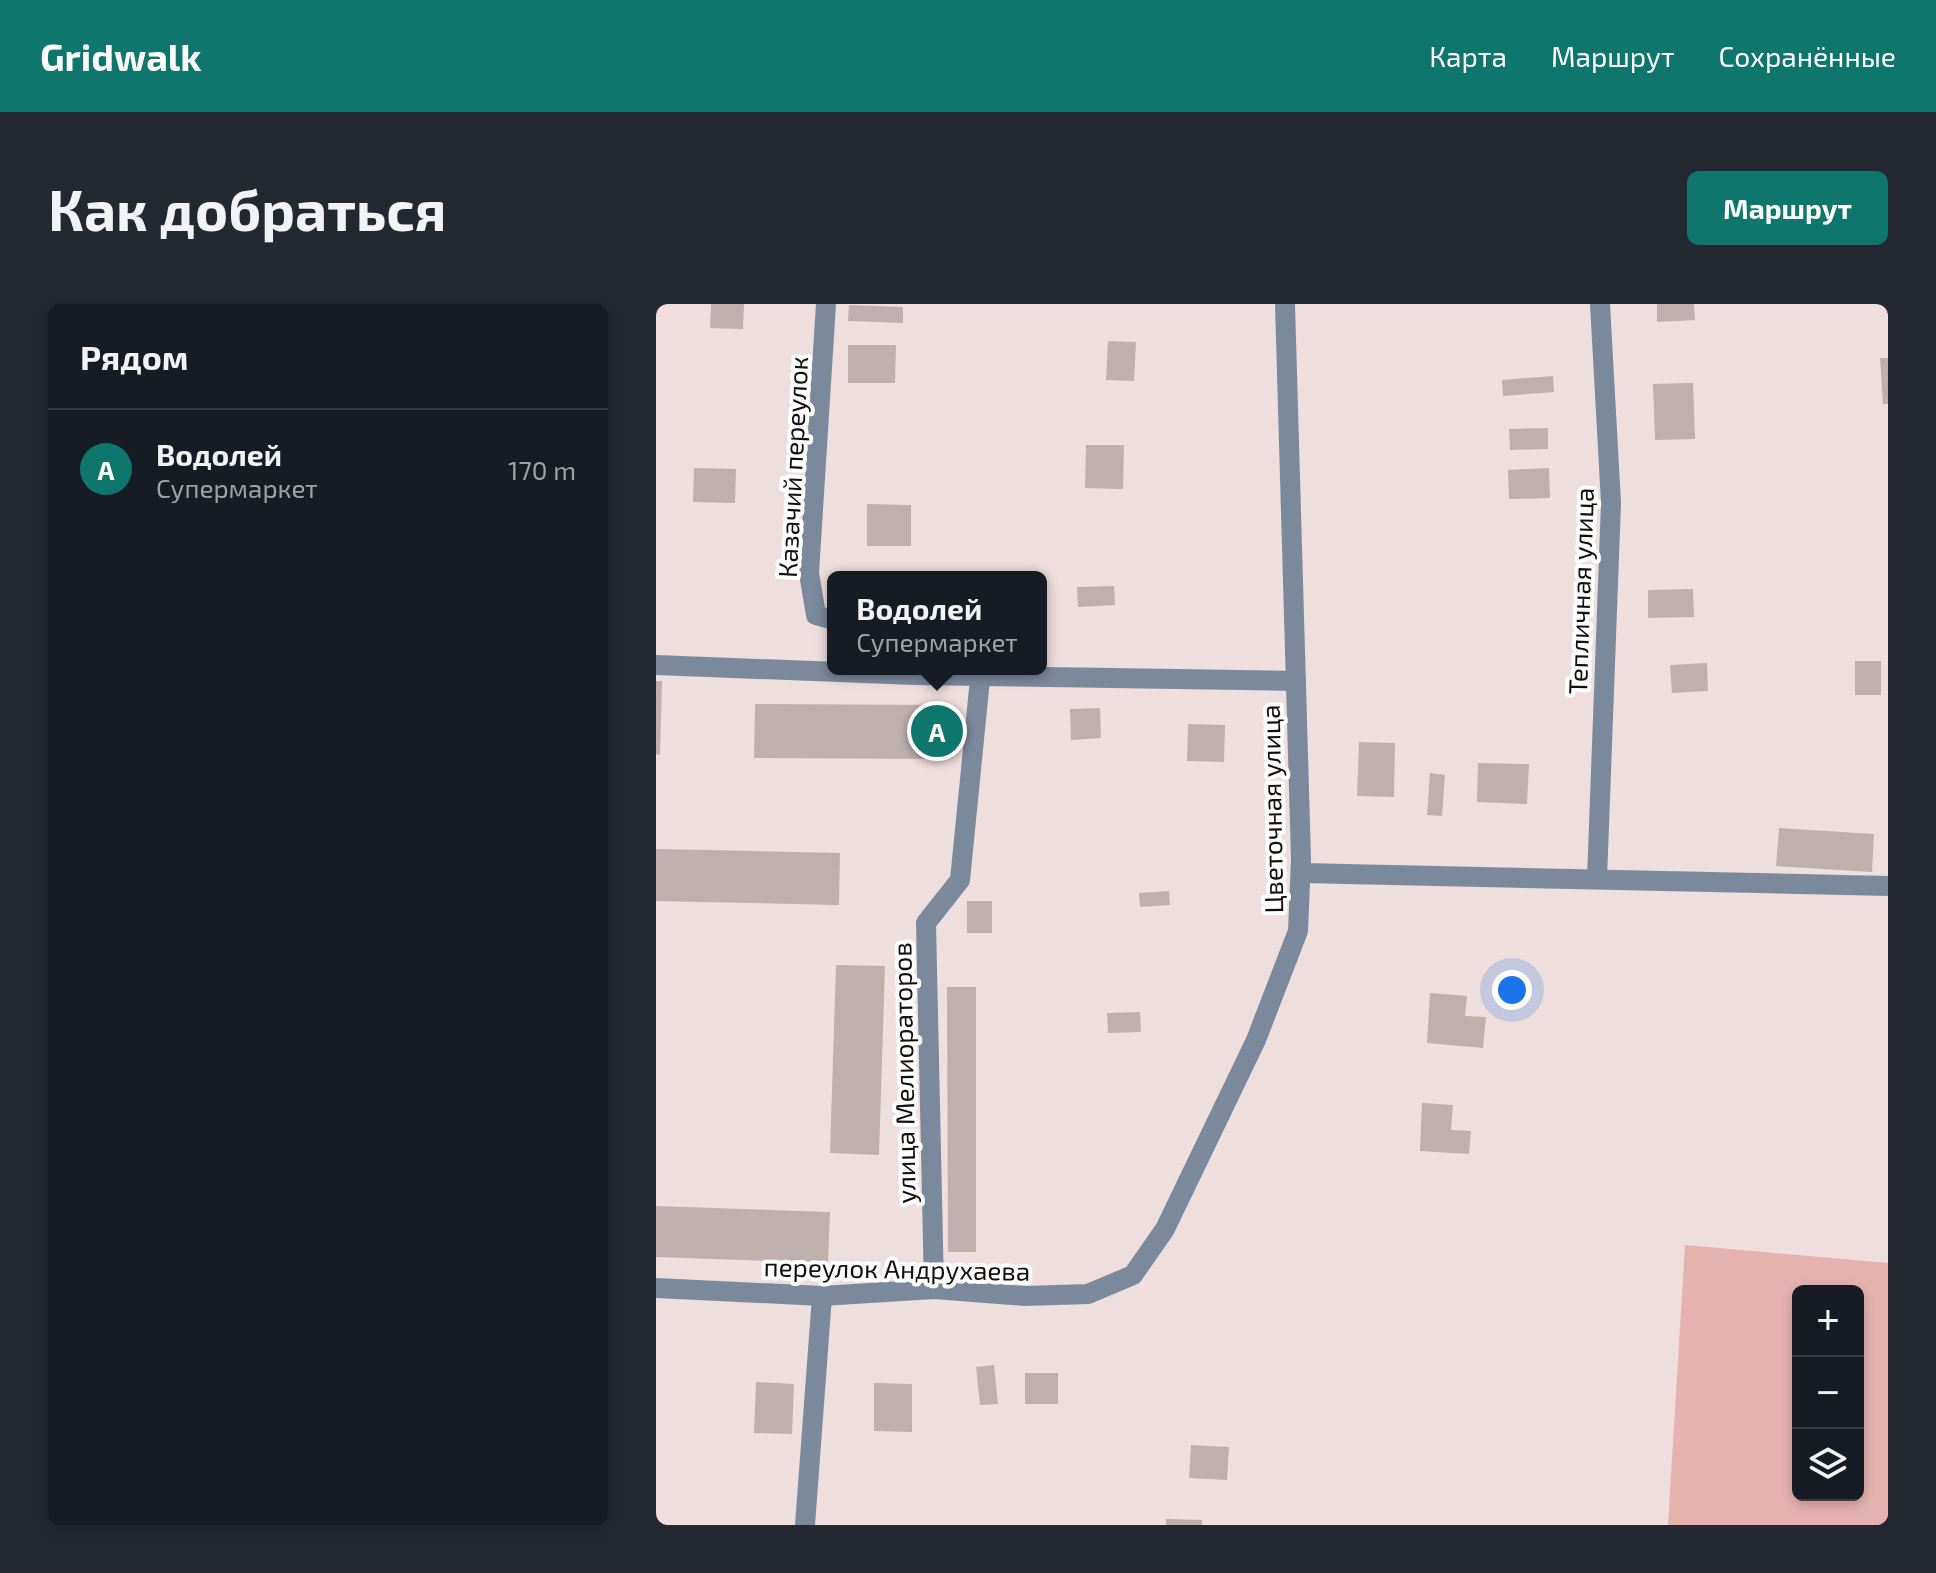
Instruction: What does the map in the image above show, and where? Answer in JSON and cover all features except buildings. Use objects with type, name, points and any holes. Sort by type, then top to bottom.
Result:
[{"type":"street","name":"Казачий переулок","points":[[826,304],[809,573],[816,615],[827,618]]},
{"type":"street","name":"Цветочная улица","points":[[1133,1275],[1165,1229],[1256,1040],[1298,931],[1301,873],[1285,304]]},
{"type":"street","name":"Тепличная улица","points":[[1597,879],[1611,503],[1600,304]]},
{"type":"street","points":[[656,665],[827,669]]},
{"type":"street","name":"улица Мелиораторов","points":[[934,1289],[926,923],[960,880],[981,675]]},
{"type":"street","points":[[1047,675],[1296,681]]},
{"type":"street","points":[[1301,873],[1888,886]]},
{"type":"street","name":"переулок Андрухаева","points":[[656,1288],[822,1296],[934,1289],[1025,1296],[1088,1294],[1133,1275]]},
{"type":"street","points":[[805,1525],[822,1296]]},
{"type":"shaded area","points":[[1685,1245],[1888,1263],[1888,1525],[1668,1525]]},
{"type":"place","name":"Водолей","points":[[937,731]]}]
